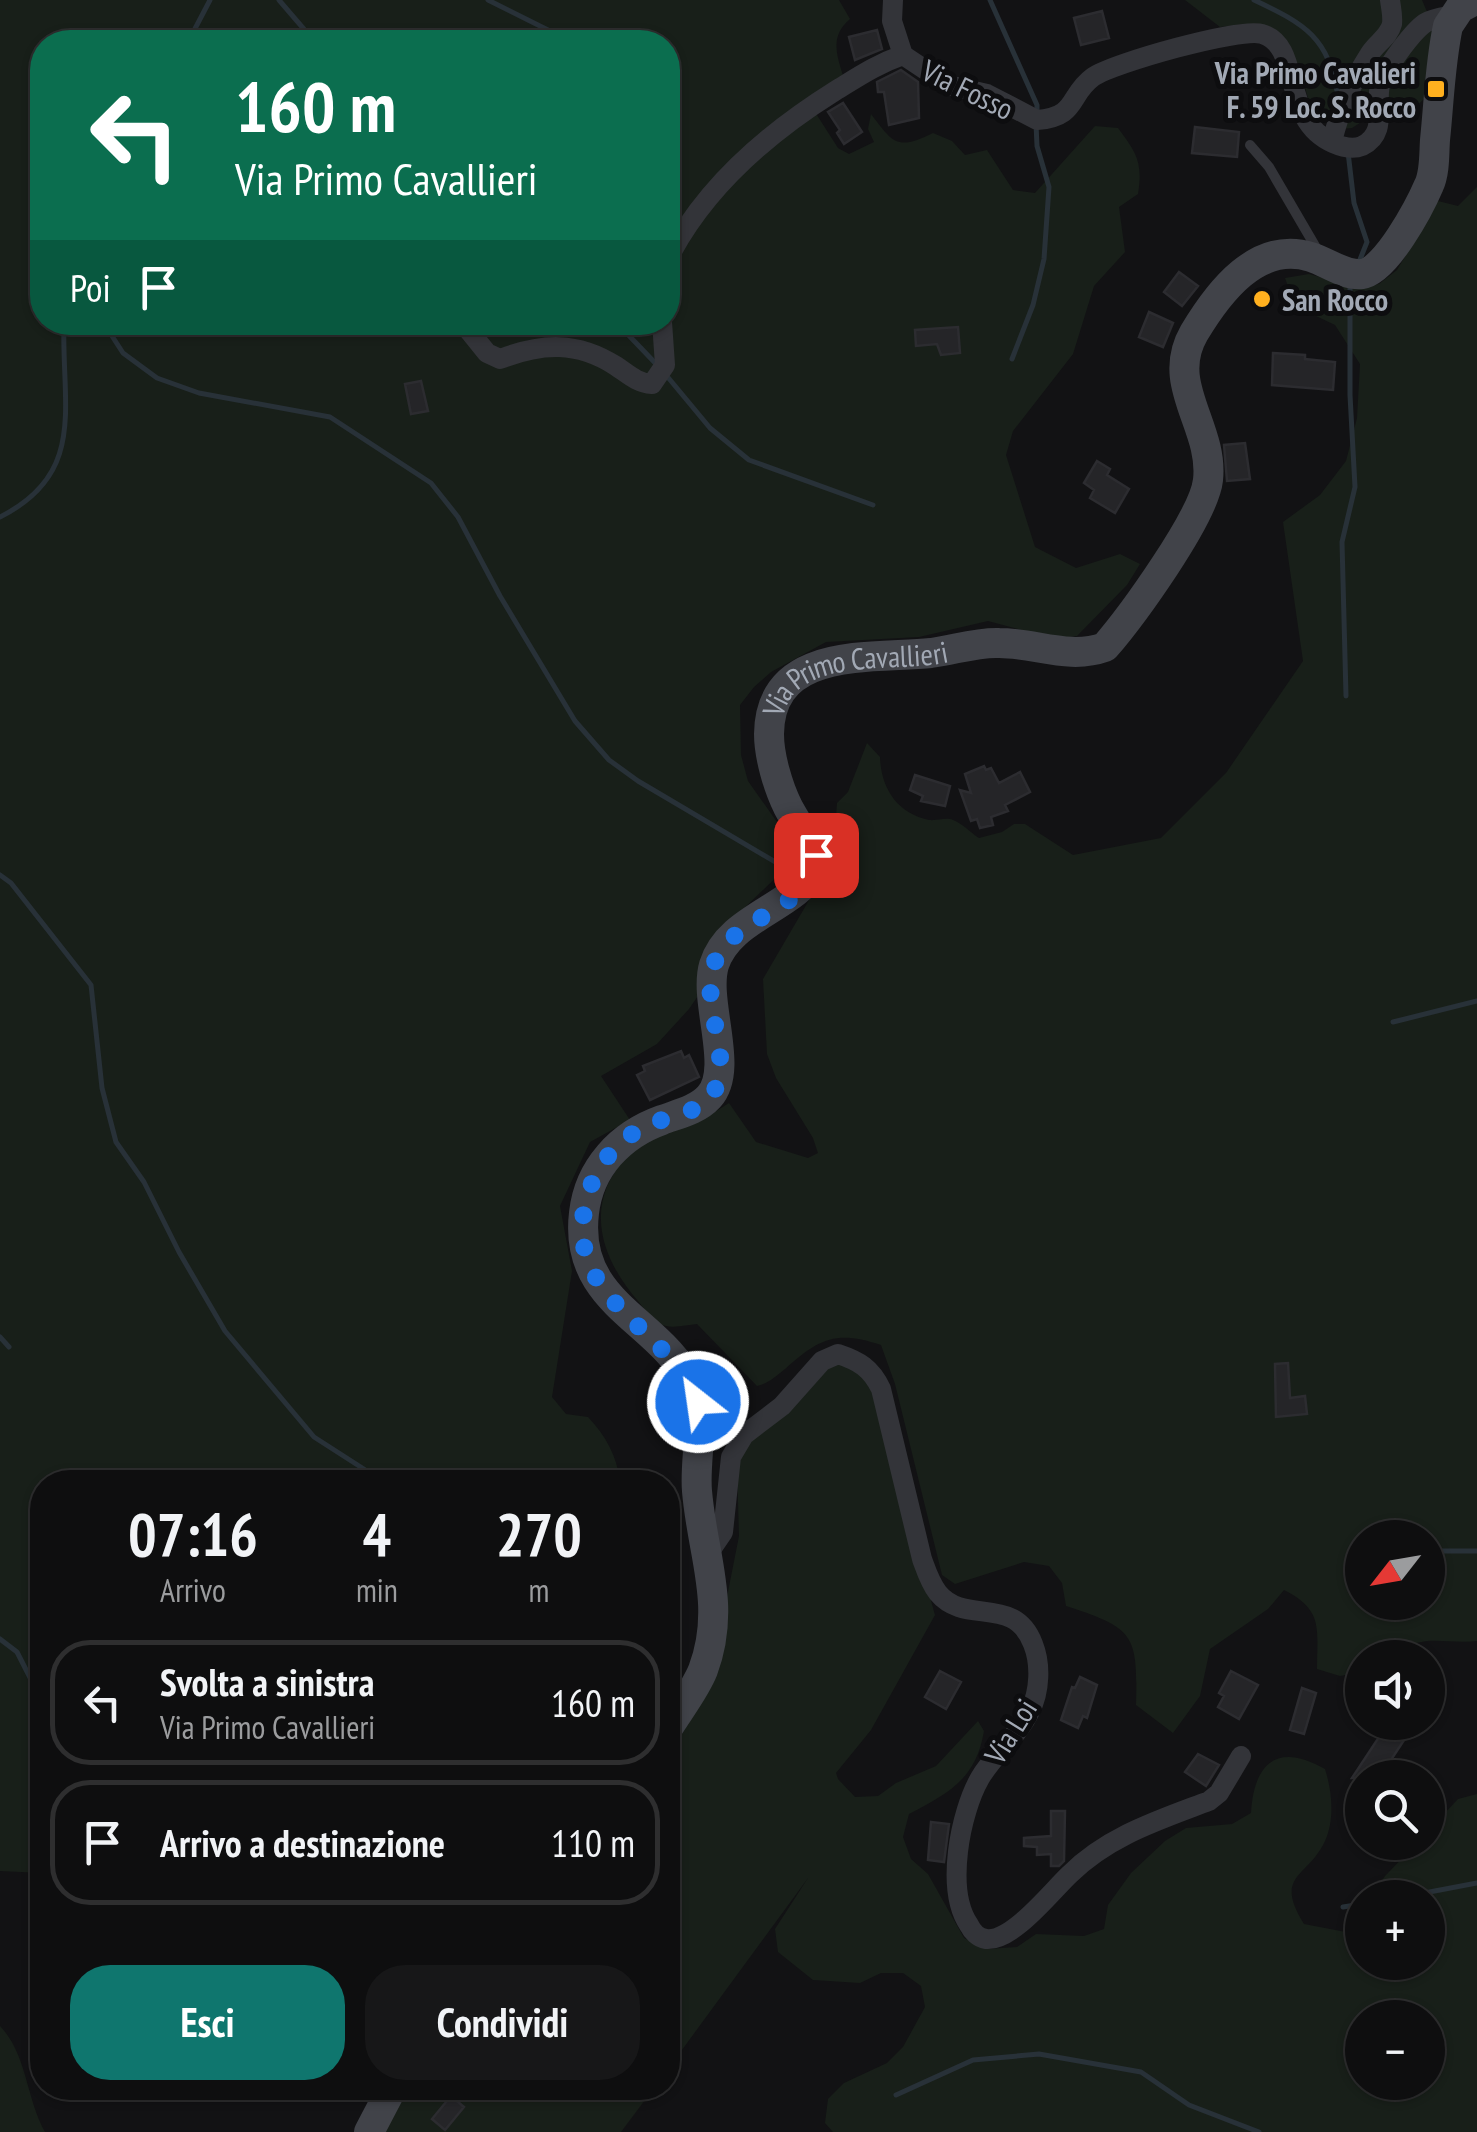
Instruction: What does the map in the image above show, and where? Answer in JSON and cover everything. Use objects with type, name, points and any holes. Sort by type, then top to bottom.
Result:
[{"type":"main road","name":"Via Primo Cavallieri","points":[[680,1709],[702,1674],[714,1632],[708,1554],[696,1490],[698,1402],[679,1364],[594,1277],[583,1239],[584,1216],[594,1179],[620,1142],[648,1125],[699,1106],[713,1094],[718,1078],[718,1040],[709,982],[716,958],[749,924],[797,893],[818,868],[816,855],[786,804],[773,761],[769,735],[772,707],[786,681],[815,666],[840,660],[1000,642],[1080,654],[1105,648],[1201,508],[1208,480],[1207,460],[1183,376],[1183,353],[1195,330],[1235,276],[1261,260],[1281,254],[1304,255],[1345,272],[1362,274],[1373,270],[1405,230],[1431,181],[1445,38],[1464,7]]},
{"type":"main road","points":[[369,2132],[386,2100]]},
{"type":"street","name":"Via Fosso","points":[[892,0],[892,21],[903,55],[948,85],[987,94],[1037,120],[1066,112],[1089,81],[1106,70],[1222,36],[1261,33],[1274,40],[1282,51],[1303,118],[1317,134],[1332,142]]},
{"type":"street","points":[[1390,0],[1392,22],[1388,32],[1372,49],[1358,74],[1332,142],[1358,147],[1375,135],[1384,74],[1420,27],[1464,7]]},
{"type":"street","points":[[680,238],[762,142],[862,72],[903,55]]},
{"type":"street","points":[[472,335],[487,353],[500,359],[528,349],[569,346],[652,384],[665,365],[663,335]]},
{"type":"street","name":"Via Loi","points":[[708,1554],[723,1532],[731,1457],[744,1435],[782,1406],[822,1360],[838,1354],[859,1361],[874,1374],[880,1389],[922,1559],[940,1596],[963,1608],[1000,1612],[1019,1622],[1033,1642],[1038,1665],[1032,1708],[979,1780],[962,1833],[956,1892],[962,1916],[974,1933],[986,1939],[1003,1935],[1019,1924],[1088,1856],[1112,1839],[1209,1801],[1219,1793],[1241,1756]]},
{"type":"lane","points":[[1250,145],[1270,167],[1322,261]]},
{"type":"shaded area","points":[[0,0],[839,0],[850,19],[837,40],[844,79],[815,112],[838,148],[849,154],[874,142],[868,129],[871,114],[891,138],[903,143],[933,133],[952,141],[965,155],[987,150],[1013,190],[1035,193],[1095,126],[1118,128],[1134,152],[1140,174],[1138,194],[1119,207],[1125,252],[1094,286],[1073,354],[1013,431],[1006,455],[1035,547],[1076,568],[1120,554],[1140,564],[1127,585],[1077,636],[1055,639],[988,621],[919,637],[826,642],[771,672],[740,705],[741,755],[748,781],[789,839],[790,864],[708,943],[702,990],[689,1009],[657,1044],[601,1076],[630,1120],[590,1142],[560,1206],[572,1271],[552,1397],[566,1414],[588,1417],[605,1439],[618,1470],[30,1470],[30,1872],[0,1871]]},
{"type":"shaded area","points":[[1185,0],[1422,0],[1434,28],[1425,98],[1408,114],[1372,115],[1352,128],[1341,129],[1311,108],[1298,64],[1279,36],[1244,24],[1220,27]]},
{"type":"shaded area","points":[[1477,187],[1477,1641],[1345,1640],[1345,1675],[1340,1676],[1317,1669],[1316,1622],[1306,1605],[1284,1590],[1268,1609],[1210,1649],[1200,1696],[1173,1733],[1136,1705],[1135,1663],[1127,1637],[1106,1621],[1066,1606],[1062,1583],[1049,1566],[1024,1562],[955,1584],[942,1575],[895,1384],[881,1345],[852,1338],[829,1340],[757,1386],[697,1324],[666,1326],[650,1316],[614,1267],[606,1248],[601,1211],[613,1174],[634,1150],[729,1103],[756,1142],[808,1158],[818,1153],[767,1054],[763,979],[826,871],[834,845],[837,803],[848,792],[867,743],[880,757],[883,779],[892,797],[917,817],[953,820],[979,838],[1014,824],[1025,824],[1073,855],[1161,838],[1226,773],[1303,661],[1283,522],[1320,495],[1346,461],[1357,418],[1360,364],[1335,325],[1295,306],[1285,278],[1309,274],[1356,287],[1379,284],[1397,270],[1438,201],[1458,206]]},
{"type":"shaded area","points":[[828,1360],[865,1365],[935,1615],[871,1730],[836,1773],[855,1797],[878,1796],[896,1783],[936,1766],[978,1721],[984,1731],[975,1761],[958,1783],[909,1814],[903,1837],[911,1859],[928,1874],[964,1938],[987,1949],[1017,1947],[1036,1934],[1084,1936],[1104,1929],[1108,1905],[1131,1873],[1165,1841],[1186,1828],[1232,1824],[1251,1813],[1263,1770],[1272,1762],[1294,1757],[1325,1769],[1331,1805],[1325,1841],[1293,1886],[1295,1908],[1304,1924],[1345,1932],[1345,1980],[1445,1980],[1445,1880],[1382,1880],[1401,1860],[1445,1860],[1445,1813],[1458,1799],[1477,1794],[1477,2132],[833,2132],[825,2123],[828,2099],[844,2083],[887,2063],[903,2047],[925,2007],[921,1986],[903,1973],[881,1973],[860,1983],[813,1980],[778,1952],[775,1929],[808,1878],[680,2053],[680,1729],[710,1683],[739,1536],[737,1467],[749,1440]]},
{"type":"shaded area","points":[[0,2026],[16,2050],[30,2100],[45,2132],[0,2132]]},
{"type":"shaded area","points":[[393,2100],[645,2100],[621,2132],[378,2132]]},
{"type":"building","points":[[1102,11],[1109,38],[1081,45],[1074,18]]},
{"type":"building","points":[[877,30],[882,49],[855,60],[849,37]]},
{"type":"building","points":[[901,70],[918,82],[919,118],[889,125],[884,92],[878,92],[877,82]]},
{"type":"building","points":[[843,103],[862,132],[844,144],[828,112]]},
{"type":"building","points":[[1195,127],[1239,132],[1237,157],[1192,153]]},
{"type":"building","points":[[1179,272],[1198,286],[1182,306],[1164,292]]},
{"type":"building","points":[[1149,312],[1173,323],[1163,347],[1139,337]]},
{"type":"building","points":[[958,327],[960,353],[941,355],[937,344],[916,346],[915,330]]},
{"type":"building","points":[[1273,353],[1335,362],[1333,390],[1272,385]]},
{"type":"building","points":[[421,381],[428,411],[411,414],[405,384]]},
{"type":"building","points":[[1245,443],[1250,479],[1227,481],[1224,445]]},
{"type":"building","points":[[1097,461],[1110,469],[1107,475],[1129,489],[1115,513],[1090,498],[1094,490],[1084,483]]},
{"type":"building","points":[[984,766],[986,770],[991,768],[999,783],[1020,772],[1030,792],[1005,805],[1008,811],[991,817],[993,825],[980,828],[977,819],[971,821],[960,790],[971,793],[965,774]]},
{"type":"building","points":[[915,775],[950,786],[945,806],[921,801],[923,796],[910,790]]},
{"type":"building","points":[[681,1051],[684,1058],[689,1055],[699,1077],[650,1100],[637,1075],[645,1071],[643,1066]]},
{"type":"building","points":[[1288,1363],[1290,1398],[1305,1396],[1307,1414],[1276,1417],[1275,1364]]},
{"type":"building","points":[[940,1671],[961,1682],[946,1709],[925,1697]]},
{"type":"building","points":[[1231,1671],[1258,1685],[1239,1719],[1218,1707],[1224,1696],[1219,1693]]},
{"type":"building","points":[[1080,1677],[1097,1685],[1087,1718],[1083,1716],[1078,1728],[1061,1720],[1072,1687]]},
{"type":"building","points":[[1302,1688],[1316,1693],[1304,1734],[1290,1730]]},
{"type":"building","points":[[1377,1740],[1404,1740],[1391,1760],[1364,1760]]},
{"type":"building","points":[[1198,1754],[1219,1765],[1206,1786],[1185,1772]]},
{"type":"building","points":[[1051,1811],[1065,1811],[1064,1861],[1059,1866],[1051,1866],[1051,1854],[1037,1855],[1037,1847],[1024,1846],[1024,1838],[1051,1836]]},
{"type":"building","points":[[931,1822],[949,1824],[944,1862],[928,1860]]},
{"type":"building","points":[[448,2100],[456,2100],[464,2107],[445,2130],[432,2119]]},
{"type":"waterway","points":[[194,30],[210,0]]},
{"type":"waterway","points":[[279,0],[305,30]]},
{"type":"waterway","points":[[488,0],[548,30]]},
{"type":"waterway","points":[[990,0],[1037,105],[1037,113]]},
{"type":"waterway","points":[[1254,0],[1312,35],[1328,60],[1338,97]]},
{"type":"waterway","points":[[1012,359],[1033,305],[1044,259],[1049,187],[1037,146],[1036,124]]},
{"type":"waterway","points":[[1348,152],[1354,203],[1367,242],[1359,262]]},
{"type":"waterway","points":[[1346,696],[1342,542],[1355,487],[1350,286]]},
{"type":"waterway","points":[[0,517],[28,499],[47,479],[58,458],[66,408],[64,335]]},
{"type":"waterway","points":[[111,335],[123,353],[157,378],[199,393],[330,417],[431,483],[458,517],[575,721],[609,760],[794,873]]},
{"type":"waterway","points":[[628,335],[659,367]]},
{"type":"waterway","points":[[666,375],[710,428],[749,460],[873,505]]},
{"type":"waterway","points":[[0,875],[11,883],[91,985],[102,1088],[116,1142],[144,1182],[225,1331],[314,1437],[365,1470]]},
{"type":"waterway","points":[[1393,1022],[1477,1001]]},
{"type":"waterway","points":[[0,1337],[9,1347]]},
{"type":"waterway","points":[[1445,1551],[1477,1551]]},
{"type":"waterway","points":[[0,1639],[17,1652],[30,1677]]},
{"type":"waterway","points":[[1445,1889],[1477,1883]]},
{"type":"waterway","points":[[896,2095],[973,2060],[1039,2054],[1141,2072],[1189,2105],[1259,2132]]},
{"type":"place","name":"Via Primo Cavalieri F. 59 Loc. S. Rocco","points":[[1436,89]]},
{"type":"place","name":"San Rocco","points":[[1262,299]]},
{"type":"route","points":[[698,1402],[679,1364],[594,1277],[583,1239],[586,1198],[600,1168],[620,1142],[648,1125],[699,1106],[713,1094],[718,1078],[718,1040],[709,982],[716,958],[749,924],[810,882],[818,868],[816,855]]}]
